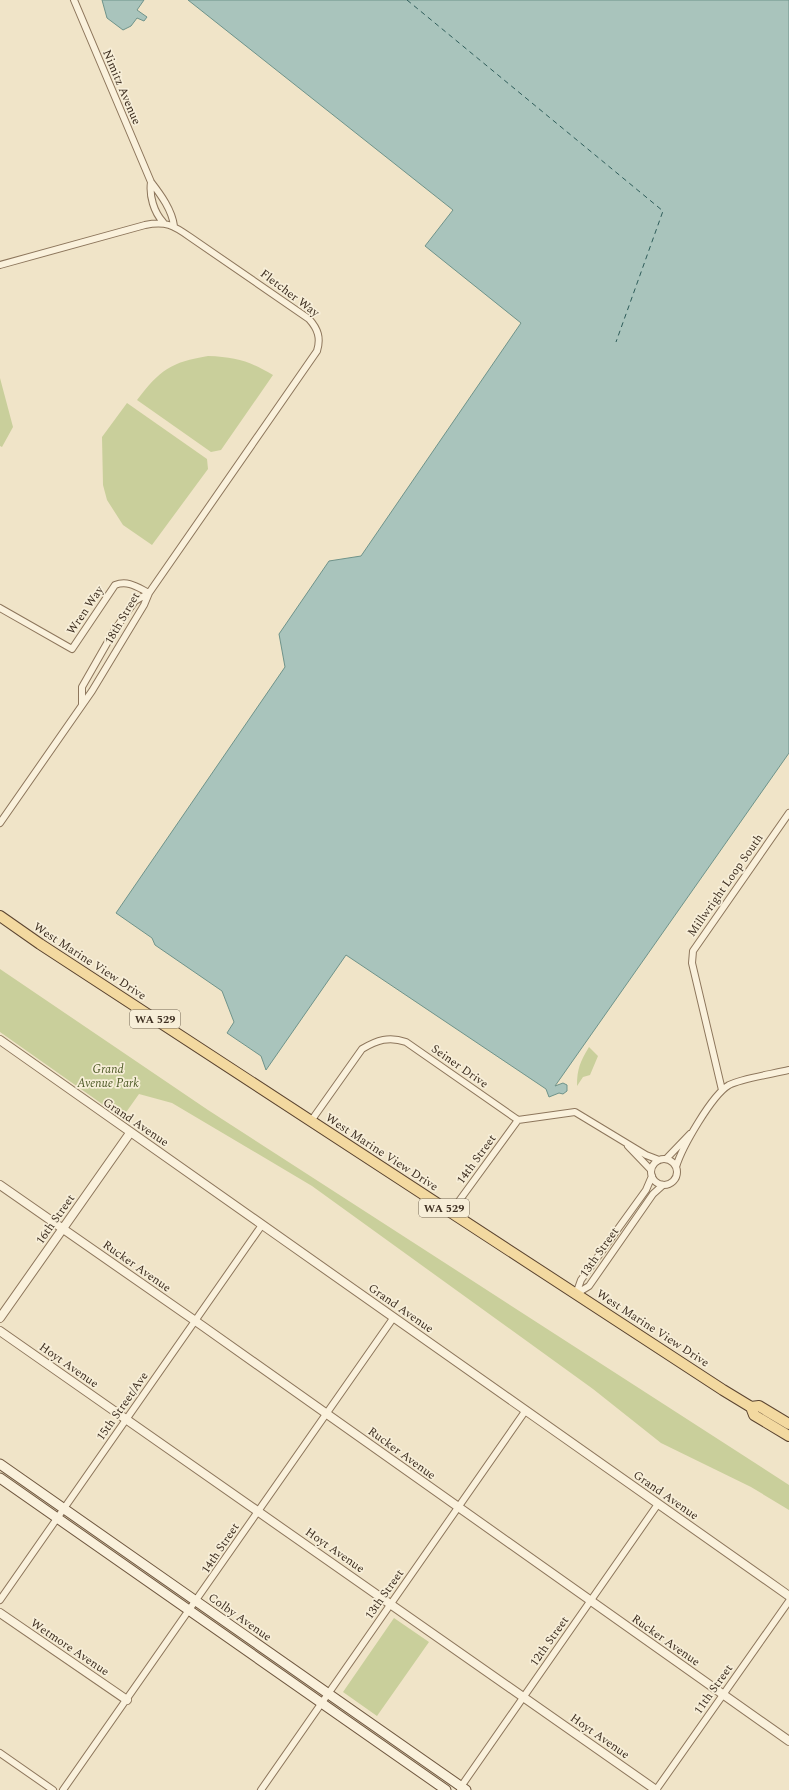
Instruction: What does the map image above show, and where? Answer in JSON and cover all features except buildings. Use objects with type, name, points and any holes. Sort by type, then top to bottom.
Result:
[{"type":"main road","name":"West Marine View Drive","points":[[0,916],[40,944],[751,1407],[754,1415],[789,1436]]},
{"type":"main road","name":"West Marine View Drive","points":[[751,1407],[759,1406],[789,1424]]},
{"type":"main road","name":"Colby Avenue","points":[[0,1464],[197,1601],[462,1789]]},
{"type":"main road","name":"Colby Avenue","points":[[0,1478],[446,1790]]},
{"type":"street","name":"Nimitz Avenue","points":[[74,0],[151,182],[161,194],[173,219],[174,226]]},
{"type":"street","name":"Nimitz Avenue","points":[[151,182],[149,192],[158,216],[163,222]]},
{"type":"street","name":"Fletcher Way","points":[[0,266],[144,225],[163,222],[174,226],[309,319],[316,326],[319,340],[317,351],[149,593]]},
{"type":"street","name":"Wren Way","points":[[0,608],[72,649],[115,585],[122,582],[128,583],[149,593]]},
{"type":"street","name":"18th Street","points":[[82,704],[82,687],[114,631],[135,601],[149,593]]},
{"type":"street","name":"18th Street","points":[[0,823],[92,691],[144,605],[149,593]]},
{"type":"street","name":"Millwright Loop South","points":[[722,1090],[692,963],[693,951],[789,813]]},
{"type":"street","name":"Seiner Drive","points":[[311,1121],[362,1049],[372,1043],[384,1039],[396,1039],[406,1042],[518,1120]]},
{"type":"street","name":"Grand Avenue","points":[[0,1040],[789,1596]]},
{"type":"street","points":[[676,1167],[693,1132],[722,1090],[736,1082],[789,1070]]},
{"type":"street","points":[[518,1120],[575,1112],[652,1158],[672,1162],[676,1167],[677,1173],[674,1180],[664,1185],[656,1183],[651,1173],[624,1142]]},
{"type":"street","name":"14th Street","points":[[451,1212],[518,1120]]},
{"type":"street","points":[[651,1173],[654,1164],[662,1160],[693,1132]]},
{"type":"street","name":"16th Street","points":[[0,1318],[130,1133]]},
{"type":"street","name":"13th Street","points":[[576,1294],[581,1280],[646,1190],[651,1173]]},
{"type":"street","name":"Rucker Avenue","points":[[0,1185],[789,1741]]},
{"type":"street","name":"13th Street","points":[[576,1294],[589,1286],[653,1194],[664,1185]]},
{"type":"street","name":"15th Street/Ave","points":[[0,1600],[262,1224]]},
{"type":"street","name":"14th Street","points":[[63,1790],[197,1601],[394,1317]]},
{"type":"street","name":"Hoyt Avenue","points":[[0,1331],[656,1790]]},
{"type":"street","name":"13th Street","points":[[261,1790],[526,1410]]},
{"type":"street","name":"12th Street","points":[[462,1789],[523,1697],[658,1504]]},
{"type":"street","name":"11th Street","points":[[656,1790],[789,1601]]},
{"type":"street","name":"Wetmore Avenue","points":[[0,1613],[127,1700]]},
{"type":"street","points":[[0,1753],[52,1790]]},
{"type":"green space","points":[[208,356],[227,357],[249,363],[273,375],[221,450],[211,452],[137,400],[153,381],[167,369],[185,361]]},
{"type":"green space","points":[[0,378],[13,427],[2,447],[0,446]]},
{"type":"green space","points":[[127,403],[207,459],[208,469],[152,545],[123,525],[107,500],[103,485],[102,437]]},
{"type":"green space","name":"Grand Avenue Park","points":[[0,969],[208,1110],[789,1485],[789,1510],[751,1487],[661,1443],[593,1389],[312,1186],[172,1103],[139,1094],[122,1118],[0,1032]]},
{"type":"green space","points":[[589,1047],[598,1056],[590,1075],[583,1077],[577,1086],[580,1066]]},
{"type":"green space","points":[[394,1618],[429,1642],[377,1716],[343,1692]]},
{"type":"water","points":[[102,0],[144,0],[137,10],[147,17],[144,21],[137,18],[131,26],[123,30],[107,18]]},
{"type":"water","points":[[188,0],[789,0],[789,753],[555,1086],[563,1083],[567,1085],[567,1091],[563,1094],[559,1093],[549,1097],[546,1089],[346,955],[266,1070],[261,1056],[227,1033],[234,1022],[222,991],[155,945],[152,938],[116,913],[285,667],[279,634],[329,561],[361,556],[521,323],[425,246],[453,210]]},
{"type":"ferry route","points":[[407,0],[663,211],[616,342]]}]
